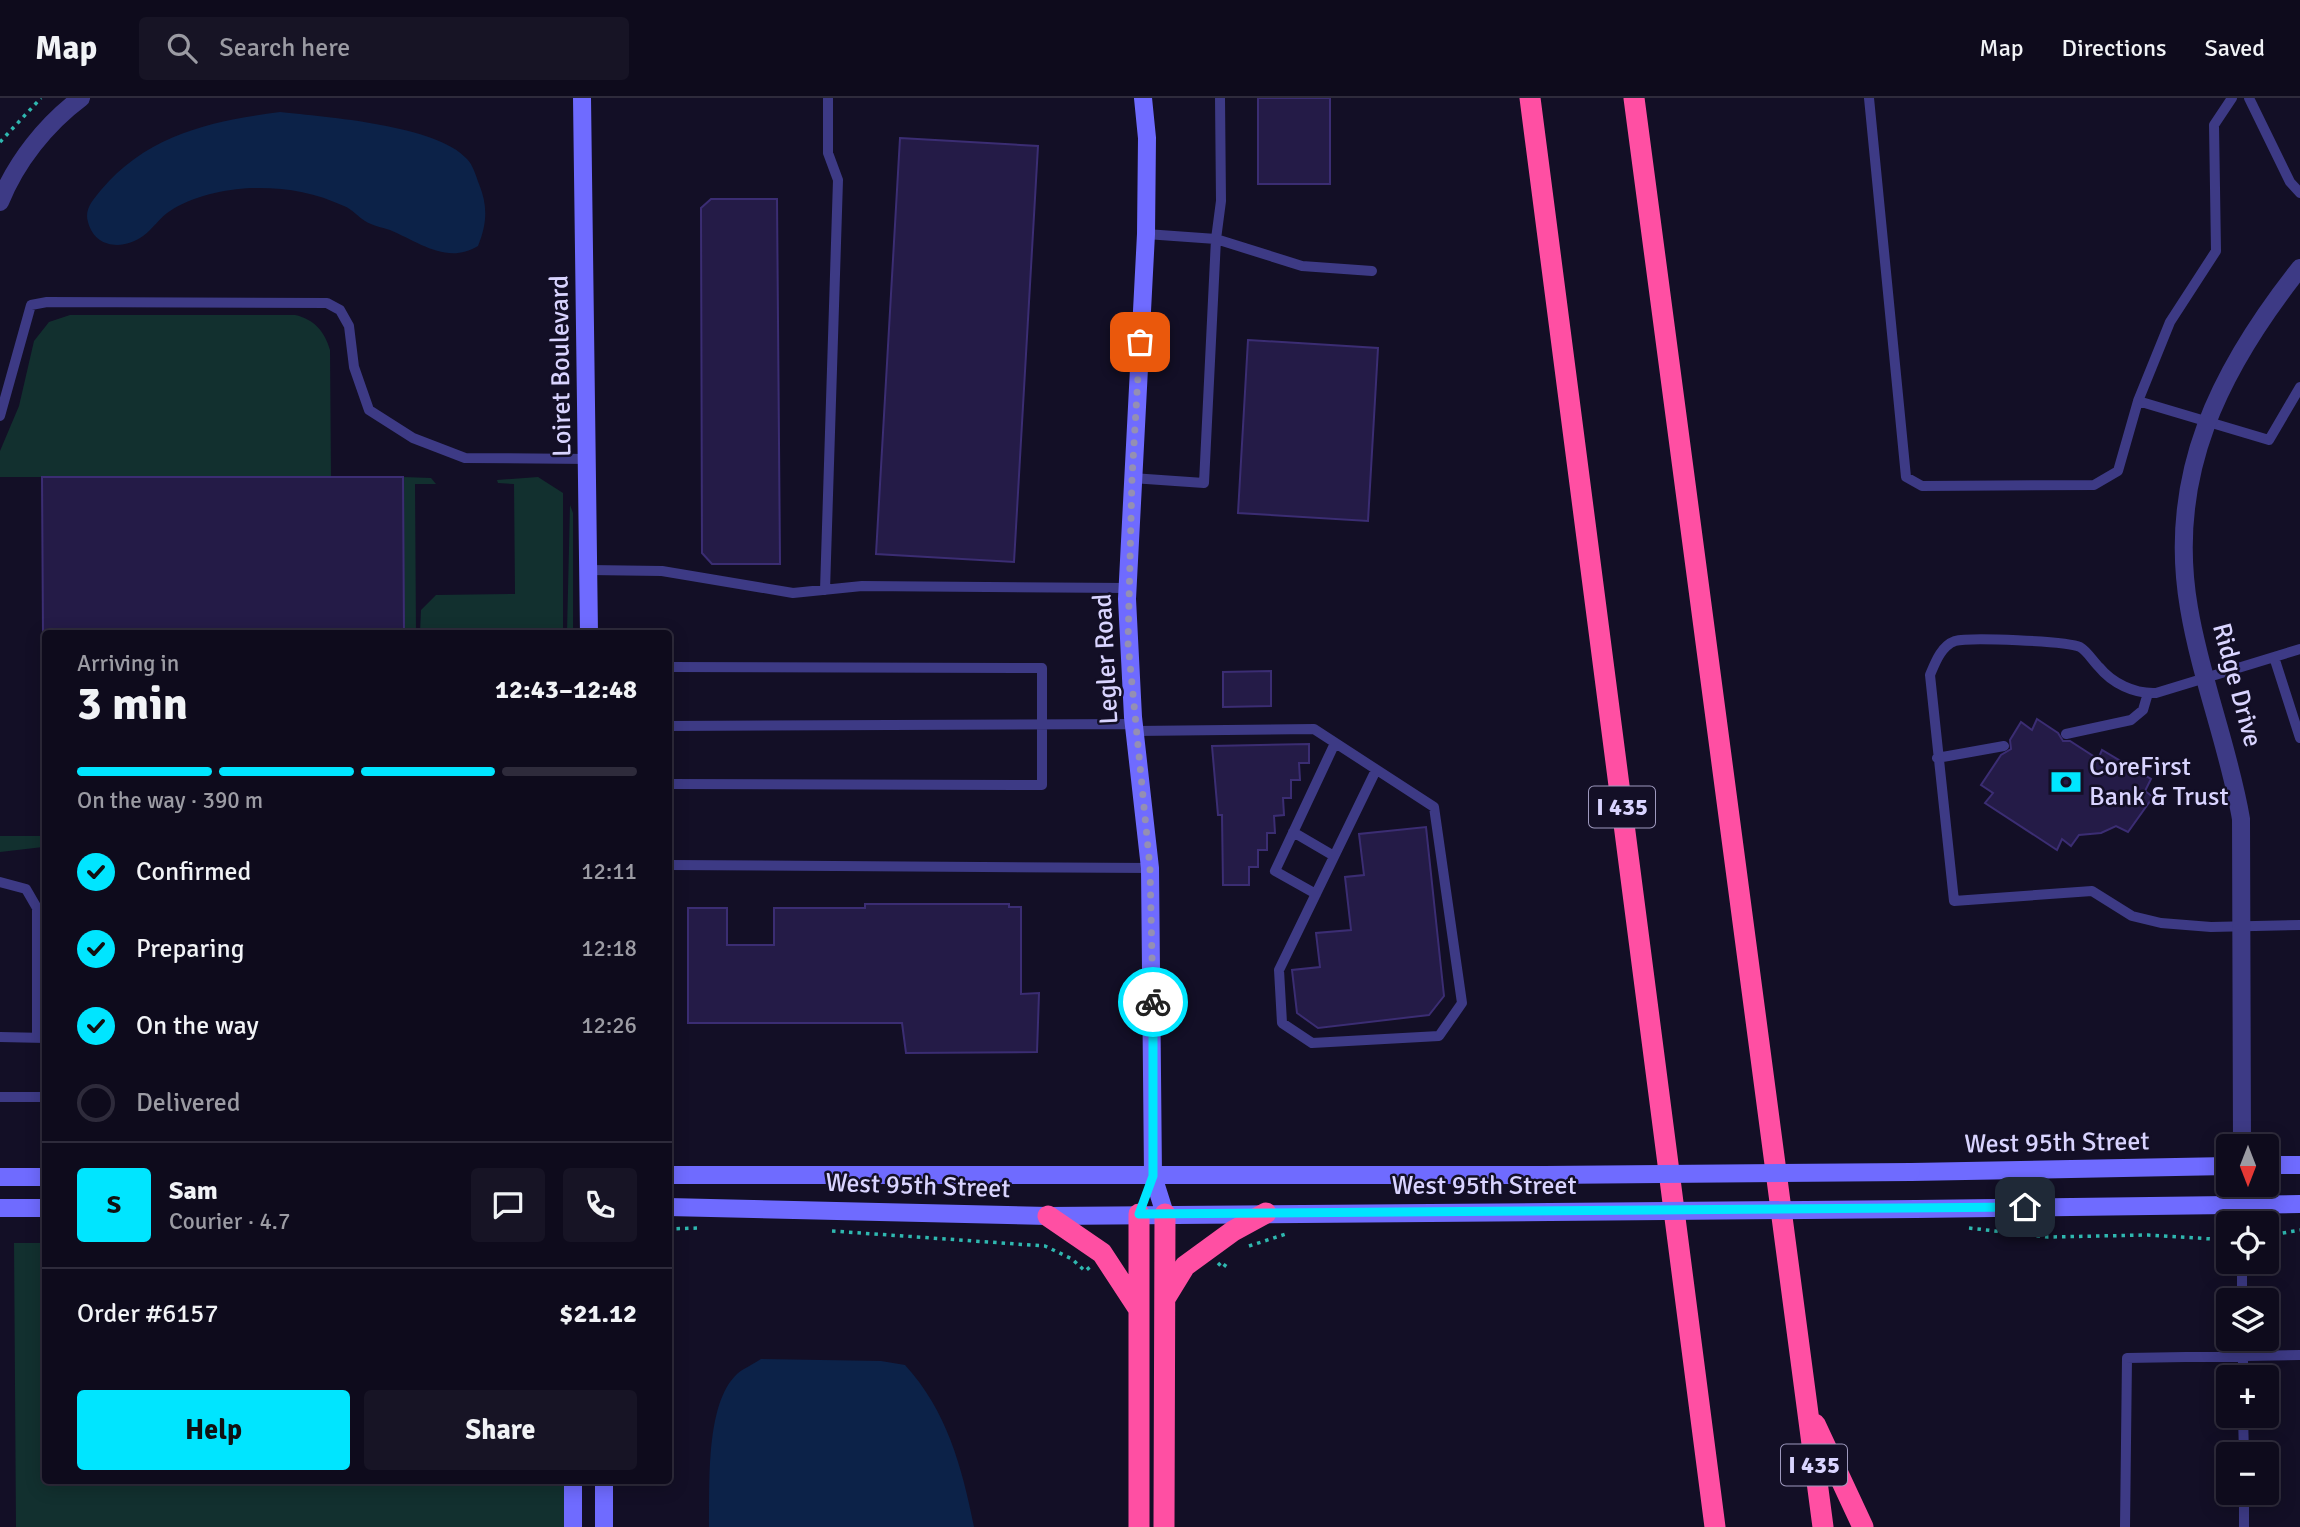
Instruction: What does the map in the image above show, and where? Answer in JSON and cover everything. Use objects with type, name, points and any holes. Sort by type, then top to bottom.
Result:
[{"type":"highway","name":"I 435","points":[[1530,98],[1713,1523]]},
{"type":"highway","name":"I 435","points":[[1634,98],[1823,1527]]},
{"type":"highway","points":[[1166,1297],[1185,1266],[1233,1231],[1266,1213]]},
{"type":"highway","points":[[1139,1214],[1139,1527]]},
{"type":"highway","points":[[1164,1527],[1165,1214]]},
{"type":"highway","points":[[1048,1216],[1102,1254],[1139,1311]]},
{"type":"highway","points":[[1805,1403],[1863,1527]]},
{"type":"main road","name":"Loiret Boulevard","points":[[582,98],[589,459],[589,630]]},
{"type":"main road","name":"Legler Road","points":[[1143,98],[1147,138],[1146,234],[1128,588],[1135,727],[1150,868],[1153,1176]]},
{"type":"main road","points":[[2279,1165],[2300,1165]]},
{"type":"main road","name":"West 95th Street","points":[[672,1175],[1544,1175],[2216,1166]]},
{"type":"main road","points":[[1153,1176],[1165,1214]]},
{"type":"main road","points":[[1139,1214],[1153,1176]]},
{"type":"main road","points":[[0,1177],[42,1177]]},
{"type":"main road","name":"West 95th Street","points":[[672,1208],[1048,1216],[2300,1204]]},
{"type":"main road","points":[[0,1208],[42,1208]]},
{"type":"main road","points":[[573,1484],[573,1527]]},
{"type":"main road","points":[[604,1484],[604,1527]]},
{"type":"street","points":[[0,202],[11,174],[44,134],[81,98]]},
{"type":"street","name":"Ridge Drive","points":[[2242,1134],[2239,925],[2241,819],[2233,773],[2189,608],[2185,559],[2187,502],[2195,458],[2206,422],[2231,366],[2260,318],[2300,268]]},
{"type":"street","points":[[2242,1197],[2242,1203]]},
{"type":"lane","points":[[825,590],[838,180],[828,153],[828,98]]},
{"type":"lane","points":[[1132,478],[1204,482],[1216,239],[1221,201],[1220,98]]},
{"type":"lane","points":[[1868,98],[1906,477],[1922,486],[2094,485],[2118,471],[2138,401],[2170,322],[2216,251],[2214,125],[2232,98]]},
{"type":"lane","points":[[2249,98],[2290,182],[2300,193]]},
{"type":"lane","points":[[1146,234],[1216,239],[1302,266],[1372,271]]},
{"type":"lane","points":[[0,416],[31,305],[47,302],[327,303],[340,310],[349,326],[354,367],[369,410],[413,438],[465,458],[589,459]]},
{"type":"lane","points":[[2138,401],[2269,440],[2296,403],[2300,387]]},
{"type":"lane","points":[[589,569],[662,571],[793,593],[862,586],[1128,588]]},
{"type":"lane","points":[[2300,649],[2140,694],[2106,675],[2083,648],[2063,642],[1955,641],[1940,654],[1930,676],[1954,901],[2092,891],[2132,916],[2161,923],[2300,925]]},
{"type":"lane","points":[[2274,656],[2300,738]]},
{"type":"lane","points":[[672,667],[1042,668],[1042,785],[672,784]]},
{"type":"lane","points":[[2066,734],[2131,720],[2143,710],[2148,693]]},
{"type":"lane","points":[[672,726],[1042,724],[1314,729],[1434,807],[1462,1003],[1439,1036],[1312,1043],[1282,1023],[1279,970],[1376,770]]},
{"type":"lane","points":[[1316,894],[1275,872],[1335,743]]},
{"type":"lane","points":[[1937,758],[2004,746]]},
{"type":"lane","points":[[1293,832],[1334,856]]},
{"type":"lane","points":[[672,865],[1150,868]]},
{"type":"lane","points":[[0,882],[26,889],[37,908],[41,1038],[0,1037]]},
{"type":"lane","points":[[0,1097],[42,1097]]},
{"type":"lane","points":[[2242,1203],[2242,1211]]},
{"type":"lane","points":[[2243,1351],[2243,1365]]},
{"type":"lane","points":[[2125,1527],[2127,1359],[2299,1354]]},
{"type":"lane","points":[[2244,1505],[2244,1527]]},
{"type":"path","points":[[0,142],[41,98]]},
{"type":"path","points":[[1962,1227],[2048,1237],[2148,1235],[2216,1239]]},
{"type":"path","points":[[2279,1234],[2300,1230]]},
{"type":"green space","points":[[70,315],[295,315],[313,323],[322,332],[330,350],[331,477],[0,477],[0,451],[19,406],[34,341],[49,322]]},
{"type":"green space","points":[[403,477],[431,478],[436,484],[415,484],[416,630],[404,630]]},
{"type":"green space","points":[[538,477],[563,493],[563,630],[420,630],[421,610],[436,595],[515,594],[514,484],[498,483],[497,480]]},
{"type":"green space","points":[[570,505],[573,513],[573,630],[567,630]]},
{"type":"green space","points":[[0,836],[42,836],[42,847],[0,852]]},
{"type":"green space","points":[[14,1243],[42,1243],[42,1484],[564,1484],[564,1527],[16,1527]]},
{"type":"water","points":[[280,112],[380,125],[432,138],[452,147],[469,161],[482,192],[485,215],[478,246],[455,253],[433,250],[368,223],[350,209],[333,201],[299,191],[263,188],[220,192],[188,201],[166,214],[143,236],[127,244],[103,242],[92,231],[87,217],[92,201],[119,171],[139,155],[183,133],[230,120]]},
{"type":"water","points":[[761,1359],[881,1361],[905,1365],[932,1401],[951,1441],[974,1527],[709,1527],[711,1446],[719,1405],[727,1387],[737,1374]]},
{"type":"building","points":[[1258,98],[1330,98],[1330,184],[1258,184]]},
{"type":"building","points":[[900,138],[1038,146],[1014,562],[876,554]]},
{"type":"building","points":[[711,199],[777,199],[780,564],[712,564],[702,553],[701,208]]},
{"type":"building","points":[[1248,340],[1378,348],[1368,521],[1238,513]]},
{"type":"building","points":[[42,477],[403,477],[404,630],[43,630]]},
{"type":"building","points":[[1271,671],[1271,706],[1223,707],[1223,672]]},
{"type":"building","name":"CoreFirst Bank & Trust","points":[[2037,719],[2058,733],[2063,741],[2070,741],[2098,759],[2102,750],[2151,779],[2145,791],[2153,797],[2128,832],[2116,826],[2101,833],[2079,835],[2071,846],[2062,839],[2057,850],[1985,803],[1993,793],[1981,785],[2001,755],[2011,749],[2010,740],[2021,722],[2032,730]]},
{"type":"building","points":[[1309,744],[1309,763],[1299,763],[1300,780],[1291,780],[1291,798],[1283,798],[1284,815],[1274,816],[1275,833],[1267,833],[1267,850],[1258,850],[1258,867],[1249,867],[1249,885],[1223,885],[1222,815],[1218,815],[1212,746]]},
{"type":"building","points":[[1426,827],[1444,996],[1429,1015],[1318,1028],[1297,1013],[1292,970],[1320,967],[1316,933],[1351,930],[1345,877],[1364,875],[1359,834]]},
{"type":"building","points":[[865,904],[1009,904],[1009,907],[1021,907],[1021,994],[1039,993],[1037,1052],[906,1053],[902,1023],[688,1023],[688,908],[727,908],[727,945],[774,945],[774,908],[865,908]]},
{"type":"way so far","points":[[1140,342],[1127,599],[1133,717],[1150,868],[1153,1002]]},
{"type":"place","name":"CoreFirst Bank & Trust","points":[[2066,782]]},
{"type":"route","points":[[1153,1002],[1153,1176],[1139,1214],[2025,1207]]}]
